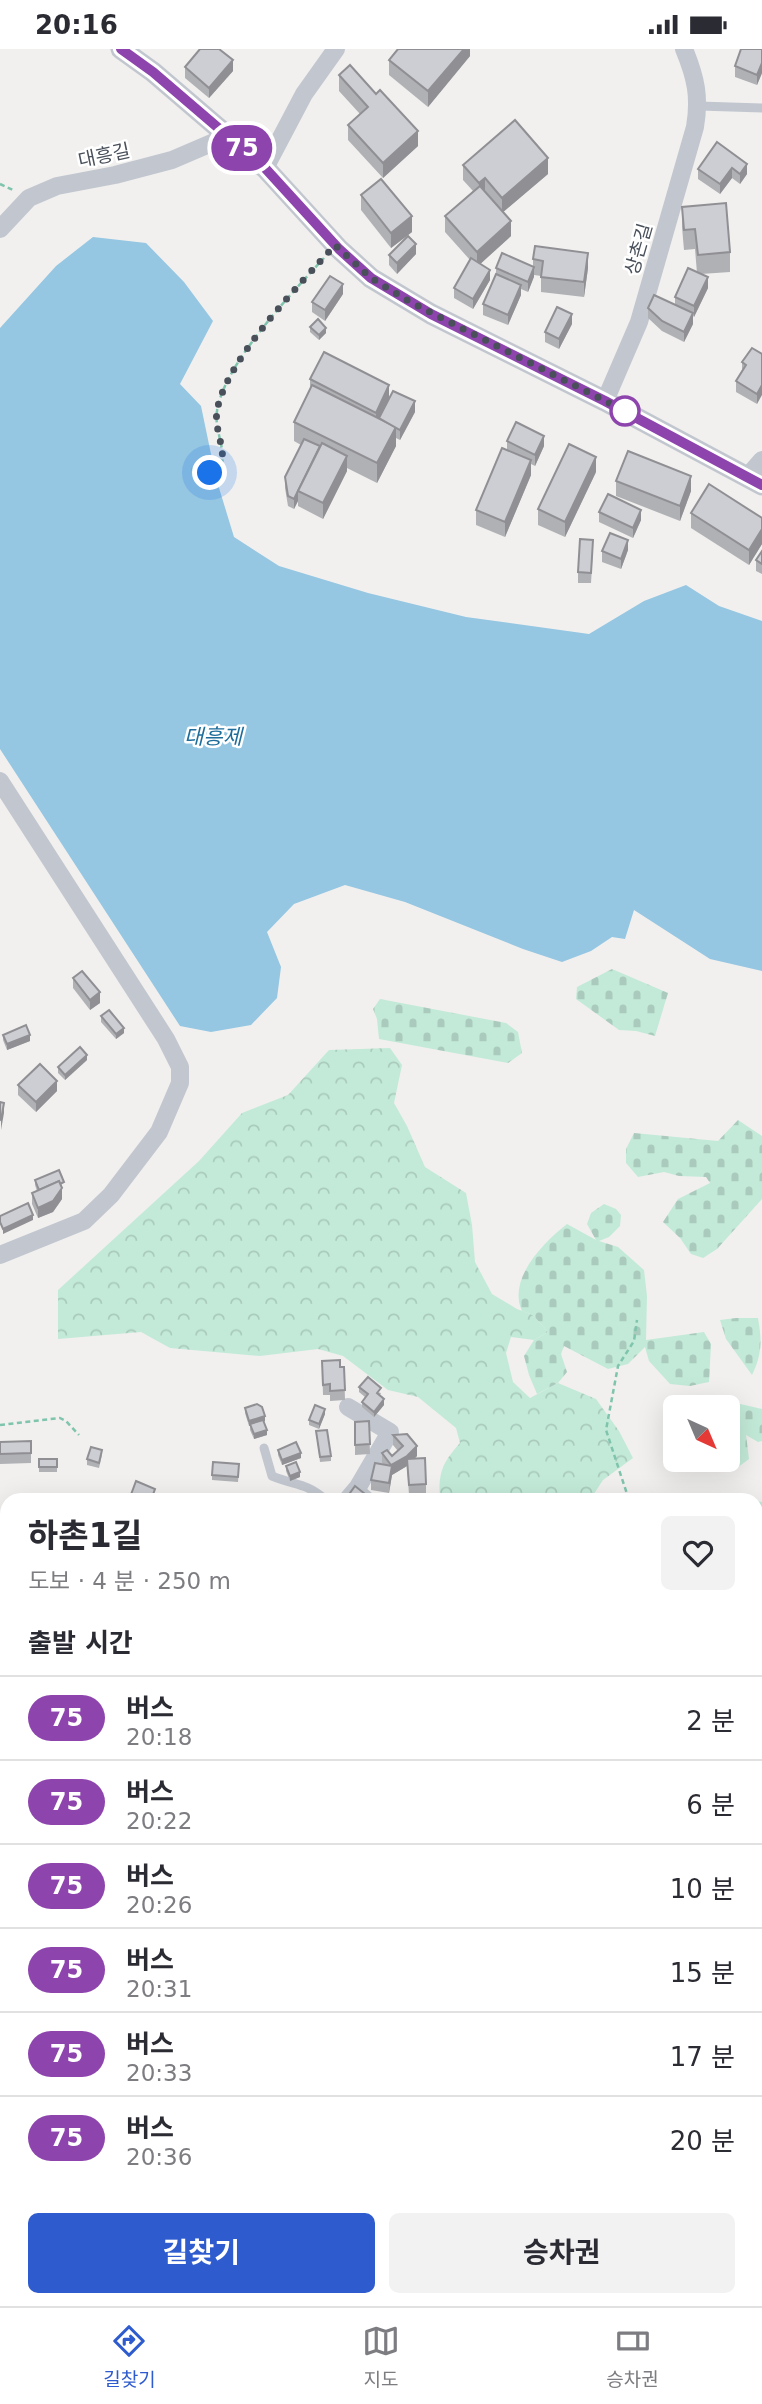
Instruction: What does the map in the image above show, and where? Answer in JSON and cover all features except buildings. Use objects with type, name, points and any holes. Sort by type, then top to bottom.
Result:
[{"type":"street","points":[[121,49],[153,72],[265,168],[335,245],[371,278],[401,297],[605,401],[757,474]]},
{"type":"street","points":[[265,168],[304,94],[336,49]]},
{"type":"street","name":"상촌길","points":[[605,401],[639,321],[695,127],[699,106],[694,73],[684,49]]},
{"type":"street","name":"대흥길","points":[[0,229],[29,198],[57,186],[116,175],[172,160],[228,136]]},
{"type":"street","points":[[0,781],[166,1039],[180,1067],[180,1083],[159,1132],[111,1195],[84,1221],[0,1255]]},
{"type":"street","points":[[348,1407],[390,1432],[353,1493]]},
{"type":"lane","points":[[699,106],[762,108]]},
{"type":"lane","points":[[264,1448],[272,1476],[285,1482],[304,1484],[316,1493]]},
{"type":"path","points":[[191,469],[210,473],[222,464],[224,453],[216,414],[228,377],[295,290],[335,245]]},
{"type":"path","points":[[627,1493],[606,1430],[618,1366],[634,1341],[637,1320]]},
{"type":"path","points":[[0,1425],[60,1418],[79,1435]]},
{"type":"green space","points":[[612,969],[668,993],[655,1036],[619,1030],[576,999],[577,987]]},
{"type":"green space","points":[[380,999],[506,1023],[518,1032],[522,1053],[508,1063],[379,1039],[373,1009]]},
{"type":"green space","points":[[390,1048],[402,1065],[394,1103],[425,1167],[466,1193],[475,1262],[492,1294],[533,1315],[548,1332],[534,1340],[511,1337],[506,1353],[513,1382],[530,1398],[558,1383],[596,1399],[619,1431],[633,1458],[603,1480],[595,1493],[440,1493],[442,1469],[460,1443],[456,1428],[418,1397],[388,1390],[343,1356],[318,1349],[260,1356],[170,1348],[141,1332],[58,1339],[58,1290],[199,1161],[242,1113],[288,1095],[329,1050]]},
{"type":"green space","points":[[738,1120],[762,1136],[762,1199],[717,1249],[703,1258],[691,1254],[680,1238],[663,1222],[678,1199],[710,1183],[706,1177],[679,1176],[664,1172],[638,1177],[626,1163],[626,1149],[634,1133],[718,1141]]},
{"type":"green space","points":[[604,1204],[616,1209],[621,1215],[620,1226],[609,1237],[599,1241],[618,1247],[644,1270],[647,1296],[646,1340],[704,1332],[711,1344],[709,1382],[690,1386],[670,1384],[649,1361],[645,1347],[628,1364],[608,1369],[564,1346],[561,1354],[567,1372],[558,1383],[537,1394],[524,1356],[534,1340],[548,1332],[533,1315],[522,1311],[519,1286],[530,1262],[567,1224],[596,1240],[587,1224],[591,1213]]},
{"type":"green space","points":[[758,1318],[760,1347],[752,1375],[726,1339],[720,1320]]},
{"type":"green space","points":[[740,1404],[762,1409],[762,1441],[758,1442],[746,1435],[749,1459],[740,1466]]},
{"type":"water","name":"대흥제","points":[[93,237],[146,243],[184,282],[213,321],[180,384],[201,406],[216,478],[234,537],[279,566],[368,593],[466,617],[589,634],[644,601],[686,585],[719,606],[762,621],[762,971],[710,959],[634,910],[625,939],[612,937],[591,951],[562,962],[405,902],[345,885],[294,904],[267,932],[281,967],[277,998],[251,1025],[211,1032],[180,1026],[0,749],[0,328],[56,266]]},
{"type":"bus line","name":"75","points":[[121,49],[153,72],[265,168],[339,249],[390,291],[723,462],[762,485]]},
{"type":"route","points":[[210,473],[222,464],[224,453],[216,414],[228,377],[295,290],[335,245],[371,278],[390,291],[629,413],[625,411]]}]
